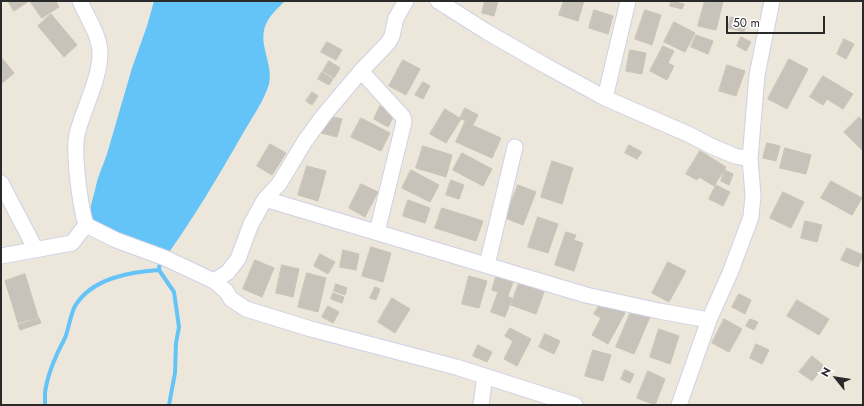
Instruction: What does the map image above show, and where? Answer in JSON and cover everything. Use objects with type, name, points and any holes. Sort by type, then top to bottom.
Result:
[{"type":"street","points":[[80,1],[96,35],[100,50],[100,63],[77,135],[75,148],[82,214],[86,225],[116,240],[165,258],[214,281],[226,291],[231,299],[246,309],[312,329],[485,376],[575,405]]},
{"type":"street","points":[[214,281],[228,272],[238,259],[251,224],[265,199],[279,184],[305,141],[324,115],[361,71],[388,43],[392,36],[396,18],[406,1]]},
{"type":"street","points":[[438,1],[500,40],[605,98],[688,134],[710,146],[735,156],[750,159]]},
{"type":"street","points":[[605,98],[628,1]]},
{"type":"street","points":[[679,405],[709,320],[730,273],[751,217],[753,195],[750,159],[757,75],[772,1]]},
{"type":"street","points":[[361,71],[403,117],[404,122],[377,232]]},
{"type":"street","points":[[487,265],[515,147]]},
{"type":"street","points":[[1,183],[36,250]]},
{"type":"street","points":[[265,199],[586,295],[709,320]]},
{"type":"street","points":[[1,256],[72,244],[86,225]]},
{"type":"street","points":[[481,405],[485,376]]},
{"type":"water","points":[[154,1],[285,1],[271,16],[264,30],[263,38],[270,76],[269,84],[264,97],[205,198],[165,258],[86,225],[98,178],[107,154],[132,68]]},
{"type":"building","points":[[8,1],[29,1],[14,11]]},
{"type":"building","points":[[30,1],[56,1],[59,7],[42,18]]},
{"type":"building","points":[[485,1],[498,1],[494,16],[482,13]]},
{"type":"building","points":[[564,1],[584,1],[578,21],[559,15]]},
{"type":"building","points":[[671,1],[684,4],[682,9],[670,6]]},
{"type":"building","points":[[705,1],[723,2],[716,30],[698,26]]},
{"type":"building","points":[[594,10],[613,16],[608,34],[589,28]]},
{"type":"building","points":[[645,10],[661,15],[652,45],[635,39]]},
{"type":"building","points":[[51,14],[77,45],[64,57],[38,26]]},
{"type":"building","points":[[731,17],[747,21],[744,32],[728,28]]},
{"type":"building","points":[[674,22],[695,33],[685,52],[664,42]]},
{"type":"building","points":[[696,35],[713,41],[708,54],[691,47]]},
{"type":"building","points":[[741,37],[751,42],[746,51],[737,46]]},
{"type":"building","points":[[844,39],[854,44],[846,59],[837,54]]},
{"type":"building","points":[[327,42],[342,50],[336,60],[321,52]]},
{"type":"building","points":[[663,46],[674,51],[668,63],[674,66],[667,80],[650,71]]},
{"type":"building","points":[[630,50],[646,53],[642,74],[626,71]]},
{"type":"building","points":[[1,57],[14,73],[1,84]]},
{"type":"building","points":[[789,59],[808,69],[787,109],[768,99]]},
{"type":"building","points":[[403,60],[420,69],[406,95],[389,86]]},
{"type":"building","points":[[329,61],[340,68],[334,78],[323,71]]},
{"type":"building","points":[[727,65],[745,71],[736,96],[719,91]]},
{"type":"building","points":[[322,72],[333,79],[329,85],[318,79]]},
{"type":"building","points":[[823,76],[853,94],[843,109],[827,99],[823,105],[810,97]]},
{"type":"building","points":[[423,82],[430,86],[423,99],[415,95]]},
{"type":"building","points":[[312,92],[318,96],[312,105],[306,101]]},
{"type":"building","points":[[380,106],[395,114],[388,127],[374,119]]},
{"type":"building","points":[[465,108],[478,115],[473,125],[460,118]]},
{"type":"building","points":[[445,109],[461,119],[446,143],[430,134]]},
{"type":"building","points":[[326,115],[342,119],[337,137],[321,133]]},
{"type":"building","points":[[859,117],[863,121],[863,151],[844,132]]},
{"type":"building","points":[[361,118],[390,133],[381,151],[351,137]]},
{"type":"building","points":[[465,122],[501,138],[492,158],[456,142]]},
{"type":"building","points":[[767,143],[780,146],[776,161],[763,158]]},
{"type":"building","points":[[270,144],[286,153],[272,175],[257,166]]},
{"type":"building","points":[[629,145],[642,152],[637,159],[625,153]]},
{"type":"building","points":[[423,146],[452,155],[446,177],[416,168]]},
{"type":"building","points":[[785,148],[811,155],[806,174],[780,168]]},
{"type":"building","points":[[700,151],[726,167],[714,186],[699,177],[697,180],[686,174]]},
{"type":"building","points":[[462,153],[492,169],[483,186],[453,170]]},
{"type":"building","points":[[552,161],[573,168],[562,204],[541,197]]},
{"type":"building","points":[[307,166],[326,171],[318,201],[298,195]]},
{"type":"building","points":[[411,170],[439,185],[430,202],[402,188]]},
{"type":"building","points":[[725,170],[733,174],[729,185],[721,181]]},
{"type":"building","points":[[451,180],[464,185],[459,199],[446,195]]},
{"type":"building","points":[[831,181],[862,198],[852,215],[821,198]]},
{"type":"building","points":[[361,184],[378,192],[365,217],[349,208]]},
{"type":"building","points":[[518,185],[536,192],[523,225],[505,218]]},
{"type":"building","points":[[716,185],[730,192],[723,206],[709,199]]},
{"type":"building","points":[[783,192],[804,202],[791,228],[770,218]]},
{"type":"building","points":[[408,200],[430,208],[425,223],[403,216]]},
{"type":"building","points":[[442,208],[483,221],[476,241],[435,228]]},
{"type":"building","points":[[538,217],[558,224],[548,253],[528,247]]},
{"type":"building","points":[[805,221],[822,225],[817,242],[801,238]]},
{"type":"building","points":[[566,232],[576,235],[574,240],[583,243],[574,271],[555,265]]},
{"type":"building","points":[[371,247],[391,253],[383,282],[362,276]]},
{"type":"building","points":[[847,248],[863,255],[858,267],[841,260]]},
{"type":"building","points":[[343,250],[359,254],[356,270],[340,267]]},
{"type":"building","points":[[320,254],[335,262],[328,274],[314,266]]},
{"type":"building","points":[[255,260],[274,268],[262,297],[243,289]]},
{"type":"building","points":[[668,262],[686,271],[669,302],[652,293]]},
{"type":"building","points":[[282,265],[299,269],[293,297],[276,293]]},
{"type":"building","points":[[307,273],[326,278],[318,312],[298,307]]},
{"type":"building","points":[[25,274],[38,317],[18,323],[5,281]]},
{"type":"building","points":[[469,276],[487,281],[479,308],[462,304]]},
{"type":"building","points":[[496,277],[513,282],[508,296],[492,290]]},
{"type":"building","points":[[519,283],[544,292],[536,314],[511,305]]},
{"type":"building","points":[[336,284],[347,288],[345,295],[334,291]]},
{"type":"building","points":[[375,287],[380,289],[376,300],[370,298]]},
{"type":"building","points":[[333,293],[344,297],[342,303],[331,299]]},
{"type":"building","points":[[498,293],[512,298],[505,317],[491,312]]},
{"type":"building","points":[[739,294],[751,300],[745,314],[732,307]]},
{"type":"building","points":[[392,298],[410,309],[395,333],[378,322]]},
{"type":"building","points":[[797,300],[829,319],[819,335],[787,316]]},
{"type":"building","points":[[602,301],[625,313],[608,344],[592,335],[601,318],[594,314]]},
{"type":"building","points":[[328,306],[339,312],[333,323],[322,317]]},
{"type":"building","points":[[632,309],[650,317],[634,354],[616,347]]},
{"type":"building","points":[[39,318],[41,323],[20,330],[18,325]]},
{"type":"building","points":[[724,319],[742,329],[729,352],[712,343]]},
{"type":"building","points":[[750,319],[758,322],[754,330],[746,326]]},
{"type":"building","points":[[510,328],[531,339],[517,366],[504,359],[513,341],[505,336]]},
{"type":"building","points":[[659,329],[679,336],[670,364],[650,357]]},
{"type":"building","points":[[545,334],[560,341],[554,354],[539,347]]},
{"type":"building","points":[[756,344],[769,350],[762,364],[750,358]]},
{"type":"building","points":[[478,345],[492,352],[487,362],[473,356]]},
{"type":"building","points":[[593,350],[611,355],[603,381],[585,376]]},
{"type":"building","points":[[812,356],[824,366],[812,381],[799,372]]},
{"type":"building","points":[[625,370],[634,374],[630,383],[621,379]]},
{"type":"building","points":[[648,371],[665,379],[655,405],[637,398]]},
{"type":"waterway","points":[[160,260],[159,270],[174,292],[179,327],[176,343],[175,373],[169,405]]},
{"type":"waterway","points":[[45,405],[46,386],[50,372],[65,338],[73,310],[82,296],[91,289],[112,278],[159,270]]}]
